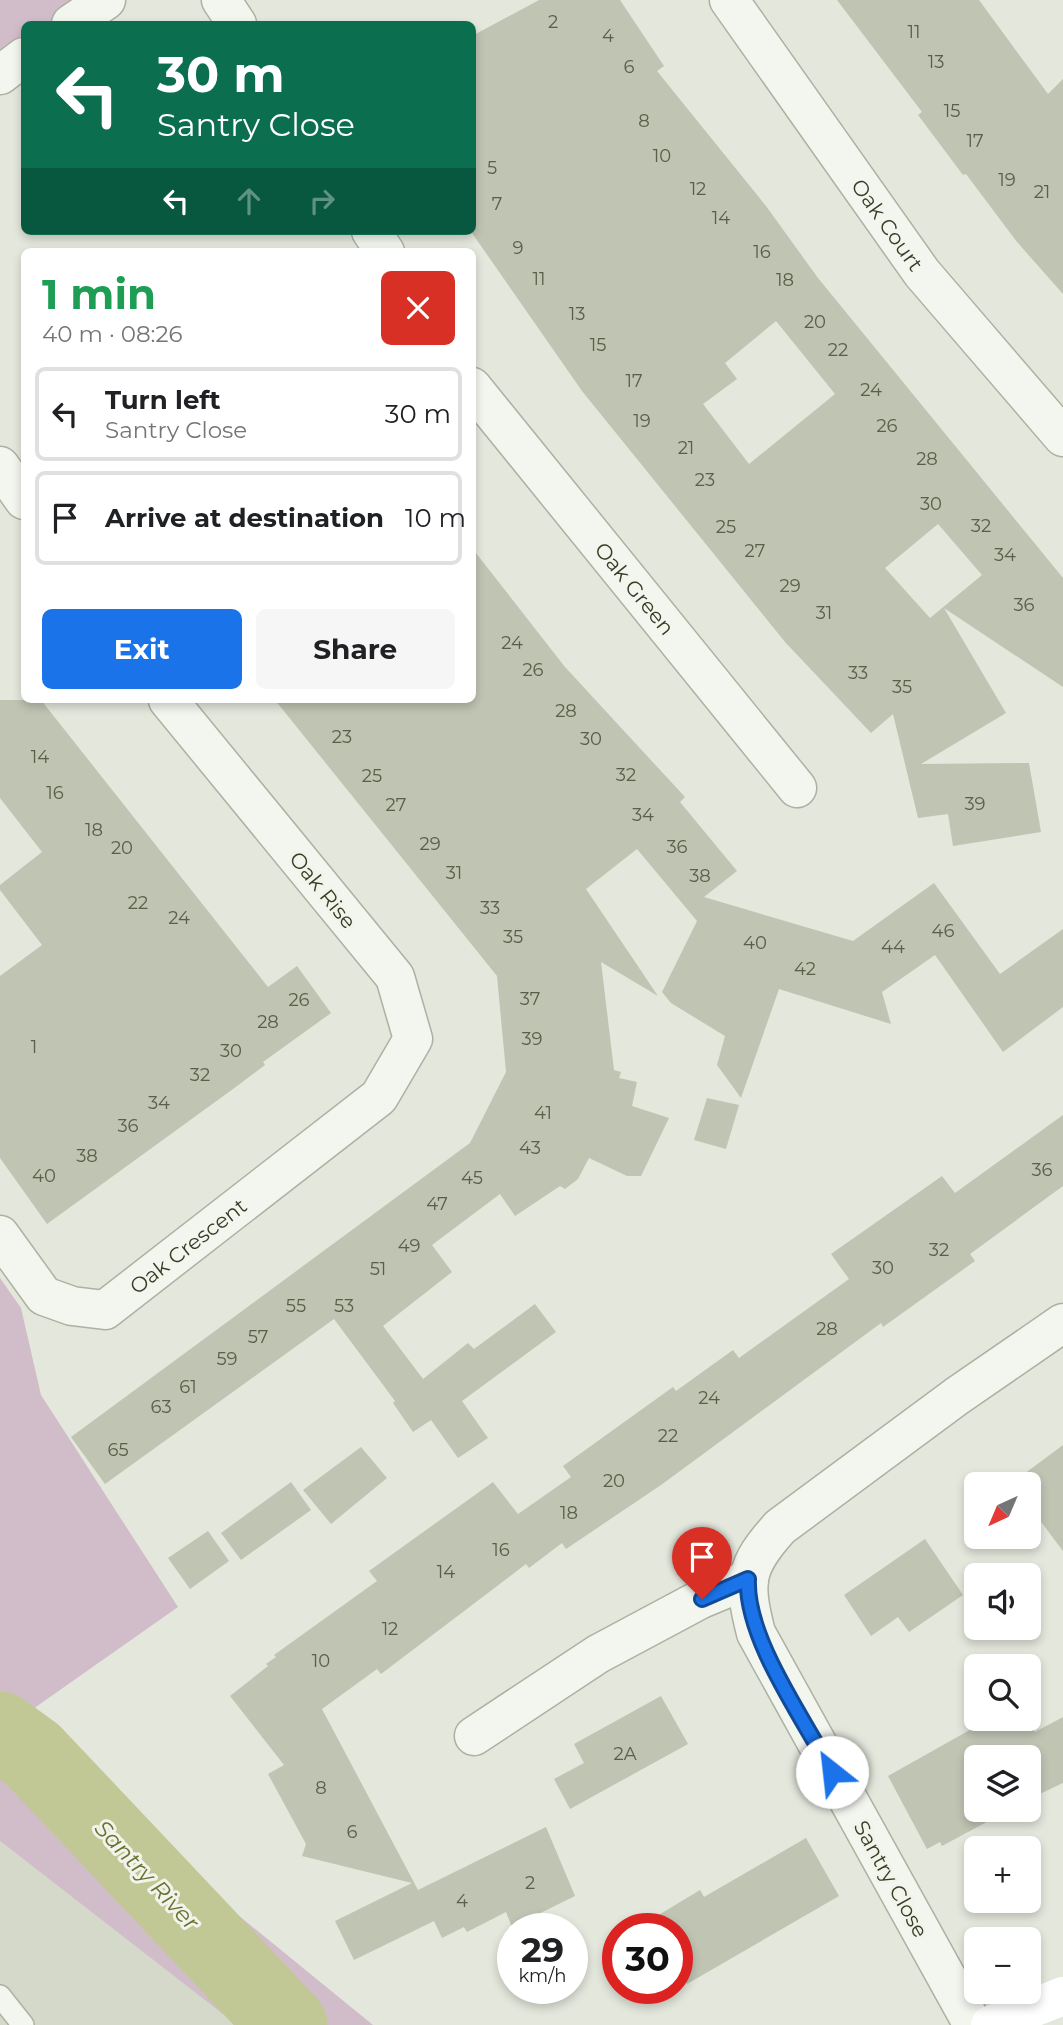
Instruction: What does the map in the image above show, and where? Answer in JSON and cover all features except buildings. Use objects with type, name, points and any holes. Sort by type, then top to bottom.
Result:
[{"type":"main road","points":[[990,2025],[1063,1996]]},
{"type":"street","points":[[75,21],[106,0]]},
{"type":"street","points":[[221,0],[235,21]]},
{"type":"street","name":"Oak Court","points":[[729,0],[922,273],[1063,437]]},
{"type":"street","points":[[0,75],[21,59]]},
{"type":"street","name":"Oak Green","points":[[476,392],[797,788]]},
{"type":"street","points":[[0,466],[21,496]]},
{"type":"street","name":"Oak Rise","points":[[170,703],[395,978],[413,1039],[379,1097]]},
{"type":"street","name":"Oak Crescent","points":[[0,1235],[44,1296],[72,1306],[104,1310],[379,1097]]},
{"type":"street","name":"Santry Close","points":[[973,2025],[756,1633],[747,1599],[748,1579],[757,1553],[780,1527],[957,1396],[1063,1322]]},
{"type":"street","points":[[474,1736],[598,1654],[702,1599],[748,1579]]},
{"type":"lane","points":[[0,1996],[23,2025]]},
{"type":"shaded area","points":[[0,0],[82,0],[52,21],[21,21],[21,43],[0,59]]},
{"type":"shaded area","points":[[0,1278],[21,1308],[41,1395],[178,1607],[23,1716],[211,1893],[373,2025],[237,2025],[0,1841]]},
{"type":"shaded area","points":[[0,1841],[237,2025],[0,2025]]},
{"type":"waterway","name":"Santry River","points":[[0,1731],[33,1755],[288,2025]]},
{"type":"route","points":[[702,1599],[748,1579],[747,1599],[756,1633],[832,1772]]}]
